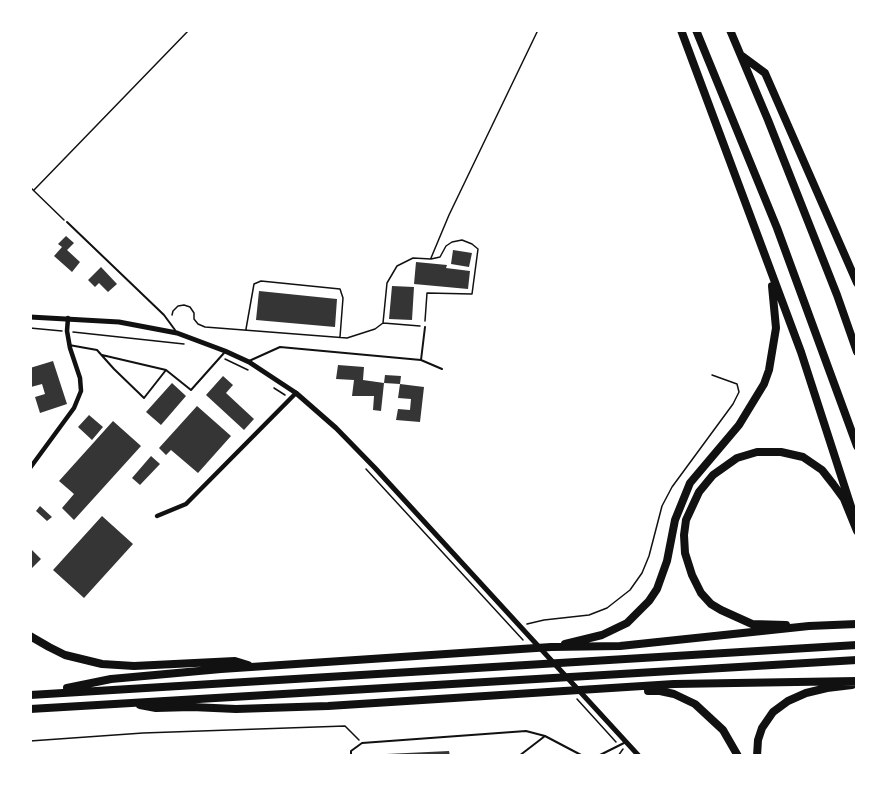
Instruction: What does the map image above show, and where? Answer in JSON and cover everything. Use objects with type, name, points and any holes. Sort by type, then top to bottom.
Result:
[{"type":"highway","points":[[681,30],[801,352],[857,525]]},
{"type":"highway","points":[[696,30],[777,228],[857,446]]},
{"type":"highway","points":[[730,30],[829,273],[857,352]]},
{"type":"highway","points":[[741,55],[765,73],[857,283]]},
{"type":"highway","points":[[551,647],[602,635],[627,623],[650,601],[657,589],[667,561],[675,520],[690,483],[748,412],[769,370],[776,336],[776,318],[769,268]]},
{"type":"highway","points":[[809,626],[752,624],[711,604],[701,593],[685,553],[686,520],[693,505],[712,475],[722,466],[737,458],[757,452],[782,452],[803,457],[822,470],[844,500],[857,531]]},
{"type":"highway","points":[[33,695],[111,679],[551,647],[620,646],[809,626],[857,624]]},
{"type":"highway","points":[[30,636],[65,655],[102,664],[134,666],[235,661],[255,667]]},
{"type":"highway","points":[[33,695],[857,645]]},
{"type":"highway","points":[[30,710],[857,660]]},
{"type":"highway","points":[[128,703],[156,708],[236,709],[328,706],[674,684],[857,683]]},
{"type":"highway","points":[[757,756],[758,740],[762,728],[773,712],[788,701],[806,693],[857,683]]},
{"type":"highway","points":[[619,689],[634,692],[660,691],[674,694],[695,704],[723,730],[738,756]]},
{"type":"street","points":[[30,317],[119,322],[177,333],[249,362],[296,393],[336,428],[639,756]]},
{"type":"street","points":[[30,468],[74,408],[81,391],[80,378],[69,345],[68,318]]},
{"type":"street","points":[[158,516],[186,504],[296,393]]},
{"type":"lane","points":[[67,222],[164,315],[177,333]]},
{"type":"lane","points":[[421,360],[425,327]]},
{"type":"lane","points":[[69,345],[97,350],[144,398],[166,370]]},
{"type":"lane","points":[[249,362],[280,347],[421,360],[442,369]]},
{"type":"lane","points":[[102,356],[166,370],[191,390],[225,351]]},
{"type":"lane","points":[[351,756],[351,751],[362,742],[526,731],[545,736],[583,756]]},
{"type":"lane","points":[[519,756],[545,736]]},
{"type":"lane","points":[[598,756],[627,742]]},
{"type":"path","points":[[34,190],[189,30]]},
{"type":"path","points":[[431,259],[449,214],[538,30]]},
{"type":"path","points":[[30,187],[67,222]]},
{"type":"path","points":[[172,319],[173,311],[183,305],[190,307],[194,319],[205,327],[347,338],[375,329],[383,323],[425,327],[427,293],[472,294],[478,249],[462,240],[452,242],[446,246],[440,257],[413,258],[397,266],[387,283],[383,323]]},
{"type":"path","points":[[246,330],[254,284],[261,281],[340,289],[343,298],[340,337]]},
{"type":"path","points":[[30,328],[190,345]]},
{"type":"path","points":[[220,357],[252,372]]},
{"type":"path","points":[[521,627],[544,620],[589,615],[607,608],[630,590],[642,573],[649,556],[662,506],[672,487],[733,404],[739,392],[737,384],[712,375]]},
{"type":"path","points":[[272,386],[291,399]]},
{"type":"path","points":[[360,462],[428,537]]},
{"type":"path","points":[[30,741],[143,733],[345,726],[362,742]]},
{"type":"building","points":[[66,236],[74,243],[67,250],[80,262],[72,272],[54,256],[62,247],[58,244]]},
{"type":"building","points":[[453,250],[472,253],[469,267],[451,264]]},
{"type":"building","points":[[416,262],[447,265],[446,268],[470,271],[468,289],[414,284]]},
{"type":"building","points":[[101,267],[117,284],[108,292],[99,283],[95,287],[88,280]]},
{"type":"building","points":[[392,286],[414,287],[412,320],[389,319]]},
{"type":"building","points":[[259,291],[337,299],[335,327],[256,320]]},
{"type":"building","points":[[53,361],[67,404],[40,413],[35,397],[45,394],[42,384],[31,387],[30,368]]},
{"type":"building","points":[[338,365],[364,367],[363,380],[384,383],[381,411],[373,410],[374,396],[352,396],[354,380],[336,379]]},
{"type":"building","points":[[385,375],[401,376],[400,384],[384,383]]},
{"type":"building","points":[[223,376],[233,385],[226,393],[254,419],[244,430],[206,395]]},
{"type":"building","points":[[172,383],[186,396],[161,425],[146,412]]},
{"type":"building","points":[[400,384],[424,387],[420,422],[396,420],[398,409],[410,410],[411,399],[398,398]]},
{"type":"building","points":[[197,406],[231,436],[198,473],[171,450],[166,455],[159,448]]},
{"type":"building","points":[[89,415],[103,427],[92,440],[78,427]]},
{"type":"building","points":[[113,421],[141,446],[74,520],[62,508],[74,494],[59,481]]},
{"type":"building","points":[[151,456],[160,464],[140,485],[132,478]]},
{"type":"building","points":[[40,506],[52,517],[47,521],[36,511]]},
{"type":"building","points":[[102,516],[133,544],[84,598],[53,570]]},
{"type":"building","points":[[30,548],[41,559],[30,570]]},
{"type":"building","points":[[449,751],[450,756],[386,756],[386,754]]}]
